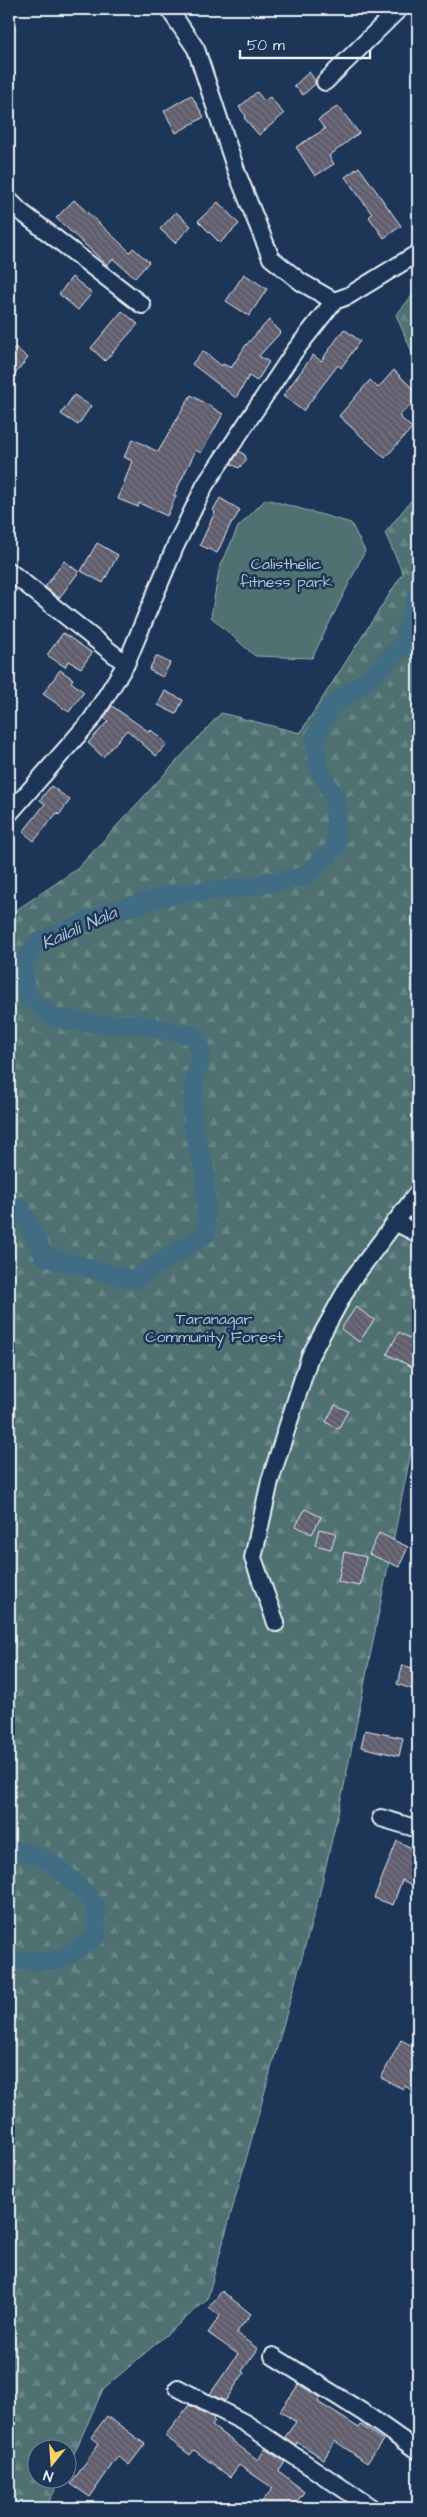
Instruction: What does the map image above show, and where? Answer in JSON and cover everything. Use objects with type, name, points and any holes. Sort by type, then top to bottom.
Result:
[{"type":"street","points":[[168,9],[196,49],[238,173],[271,258],[301,282],[334,301]]},
{"type":"street","points":[[325,82],[399,9]]},
{"type":"street","points":[[9,200],[20,212],[142,306]]},
{"type":"street","points":[[9,814],[92,719],[126,664],[175,546],[205,485],[294,352],[334,301],[348,296],[418,253]]},
{"type":"street","points":[[9,571],[126,664]]},
{"type":"street","points":[[276,1623],[253,1558],[270,1481],[310,1356],[351,1281],[418,1192]]},
{"type":"street","points":[[395,1222],[418,1234]]},
{"type":"street","points":[[381,1818],[418,1829]]},
{"type":"street","points":[[273,2356],[364,2413],[418,2451]]},
{"type":"street","points":[[178,2388],[245,2423],[372,2508]]},
{"type":"green space","points":[[418,289],[418,366],[396,315]]},
{"type":"green space","name":"Taranagar Community Forest","points":[[418,492],[418,1417],[344,1786],[319,1896],[207,2300],[103,2389],[78,2445],[78,2440],[28,2440],[28,2490],[55,2490],[45,2508],[9,2508],[9,915],[77,869],[221,713],[300,733],[403,573],[385,533]]},
{"type":"green space","name":"Calisthelic fitness park","points":[[266,499],[351,523],[365,551],[312,658],[255,656],[211,617],[219,570],[238,527]]},
{"type":"building","points":[[309,72],[315,80],[315,84],[303,95],[294,86]]},
{"type":"building","points":[[257,92],[264,101],[270,97],[284,114],[259,135],[244,118],[246,116],[239,107]]},
{"type":"building","points":[[191,95],[204,117],[176,133],[164,111]]},
{"type":"building","points":[[338,106],[359,133],[329,156],[334,164],[315,176],[296,147],[325,129],[318,120]]},
{"type":"building","points":[[359,167],[401,226],[384,238],[369,217],[372,214],[345,177]]},
{"type":"building","points":[[74,200],[130,252],[133,248],[149,262],[135,278],[113,259],[107,265],[56,218]]},
{"type":"building","points":[[218,202],[239,224],[220,243],[198,221]]},
{"type":"building","points":[[176,212],[191,226],[175,243],[160,229]]},
{"type":"building","points":[[244,274],[267,289],[249,316],[226,301]]},
{"type":"building","points":[[72,277],[92,293],[78,310],[59,294]]},
{"type":"building","points":[[122,311],[138,324],[105,361],[91,348]]},
{"type":"building","points":[[269,320],[281,332],[259,356],[269,362],[257,381],[249,376],[236,398],[192,364],[203,351],[222,366],[223,364],[231,368],[246,345]]},
{"type":"building","points":[[344,329],[360,341],[341,368],[338,365],[303,411],[283,396],[313,355],[321,361]]},
{"type":"building","points":[[15,347],[28,358],[9,381],[9,355]]},
{"type":"building","points":[[394,370],[418,394],[418,398],[399,416],[412,428],[385,458],[339,416],[370,380],[378,388]]},
{"type":"building","points":[[74,395],[91,406],[78,425],[61,414]]},
{"type":"building","points":[[191,395],[223,414],[201,453],[196,450],[174,495],[176,496],[167,516],[139,503],[138,507],[118,499],[132,461],[124,457],[133,439],[158,452]]},
{"type":"building","points":[[239,451],[245,455],[246,460],[239,468],[231,464]]},
{"type":"building","points":[[220,498],[240,510],[232,521],[217,553],[200,545],[215,512],[213,510]]},
{"type":"building","points":[[97,543],[118,555],[103,583],[81,571]]},
{"type":"building","points":[[64,561],[79,572],[59,598],[45,587]]},
{"type":"building","points":[[63,633],[92,653],[81,668],[68,661],[65,667],[47,655]]},
{"type":"building","points":[[156,656],[170,663],[163,677],[149,670]]},
{"type":"building","points":[[60,670],[73,679],[71,682],[84,692],[69,712],[43,694]]},
{"type":"building","points":[[165,691],[183,700],[176,714],[158,705]]},
{"type":"building","points":[[112,706],[149,732],[151,730],[167,744],[156,756],[127,730],[103,757],[88,743],[108,721],[104,718]]},
{"type":"building","points":[[51,786],[70,800],[59,815],[57,813],[34,841],[23,832],[45,804],[40,800]]},
{"type":"building","points":[[356,1307],[374,1320],[359,1342],[341,1329]]},
{"type":"building","points":[[399,1332],[418,1343],[418,1370],[387,1354]]},
{"type":"building","points":[[335,1405],[348,1411],[338,1429],[326,1422]]},
{"type":"building","points":[[305,1509],[321,1517],[312,1534],[296,1526]]},
{"type":"building","points":[[319,1529],[336,1533],[331,1549],[315,1545]]},
{"type":"building","points":[[379,1533],[408,1547],[399,1567],[369,1554]]},
{"type":"building","points":[[344,1552],[366,1557],[360,1586],[338,1582]]},
{"type":"building","points":[[403,1665],[418,1670],[418,1691],[397,1684]]},
{"type":"building","points":[[365,1730],[403,1738],[399,1756],[361,1747]]},
{"type":"building","points":[[397,1841],[418,1851],[418,1888],[402,1880],[393,1905],[374,1898]]},
{"type":"building","points":[[401,2040],[418,2049],[418,2094],[405,2086],[403,2089],[381,2078]]},
{"type":"building","points":[[222,2291],[251,2314],[236,2333],[258,2349],[242,2371],[244,2373],[225,2401],[210,2394],[238,2354],[208,2333],[220,2316],[209,2307]]},
{"type":"building","points":[[299,2384],[320,2398],[318,2402],[359,2428],[361,2425],[383,2440],[367,2463],[335,2441],[324,2459],[297,2442],[296,2445],[285,2437],[296,2422],[280,2411]]},
{"type":"building","points":[[189,2405],[214,2418],[215,2422],[212,2426],[258,2460],[265,2449],[285,2462],[279,2471],[304,2492],[292,2508],[257,2508],[273,2488],[239,2465],[230,2477],[194,2450],[190,2455],[165,2436]]},
{"type":"building","points":[[107,2416],[145,2444],[129,2465],[118,2456],[90,2497],[78,2489],[78,2474],[99,2443],[91,2437]]},
{"type":"waterway","name":"Kailali Nala","points":[[9,1205],[21,1208],[44,1256],[134,1280],[206,1234],[205,1171],[193,1128],[193,1088],[201,1054],[195,1036],[138,1024],[103,1025],[55,1018],[27,997],[22,965],[39,942],[107,913],[174,894],[240,888],[306,876],[336,847],[335,799],[319,769],[315,737],[331,706],[371,677],[403,645],[418,593]]},
{"type":"waterway","name":"Kailali Nala","points":[[9,1849],[36,1855],[57,1868],[76,1884],[95,1904],[96,1937],[58,1961],[9,1961]]}]
